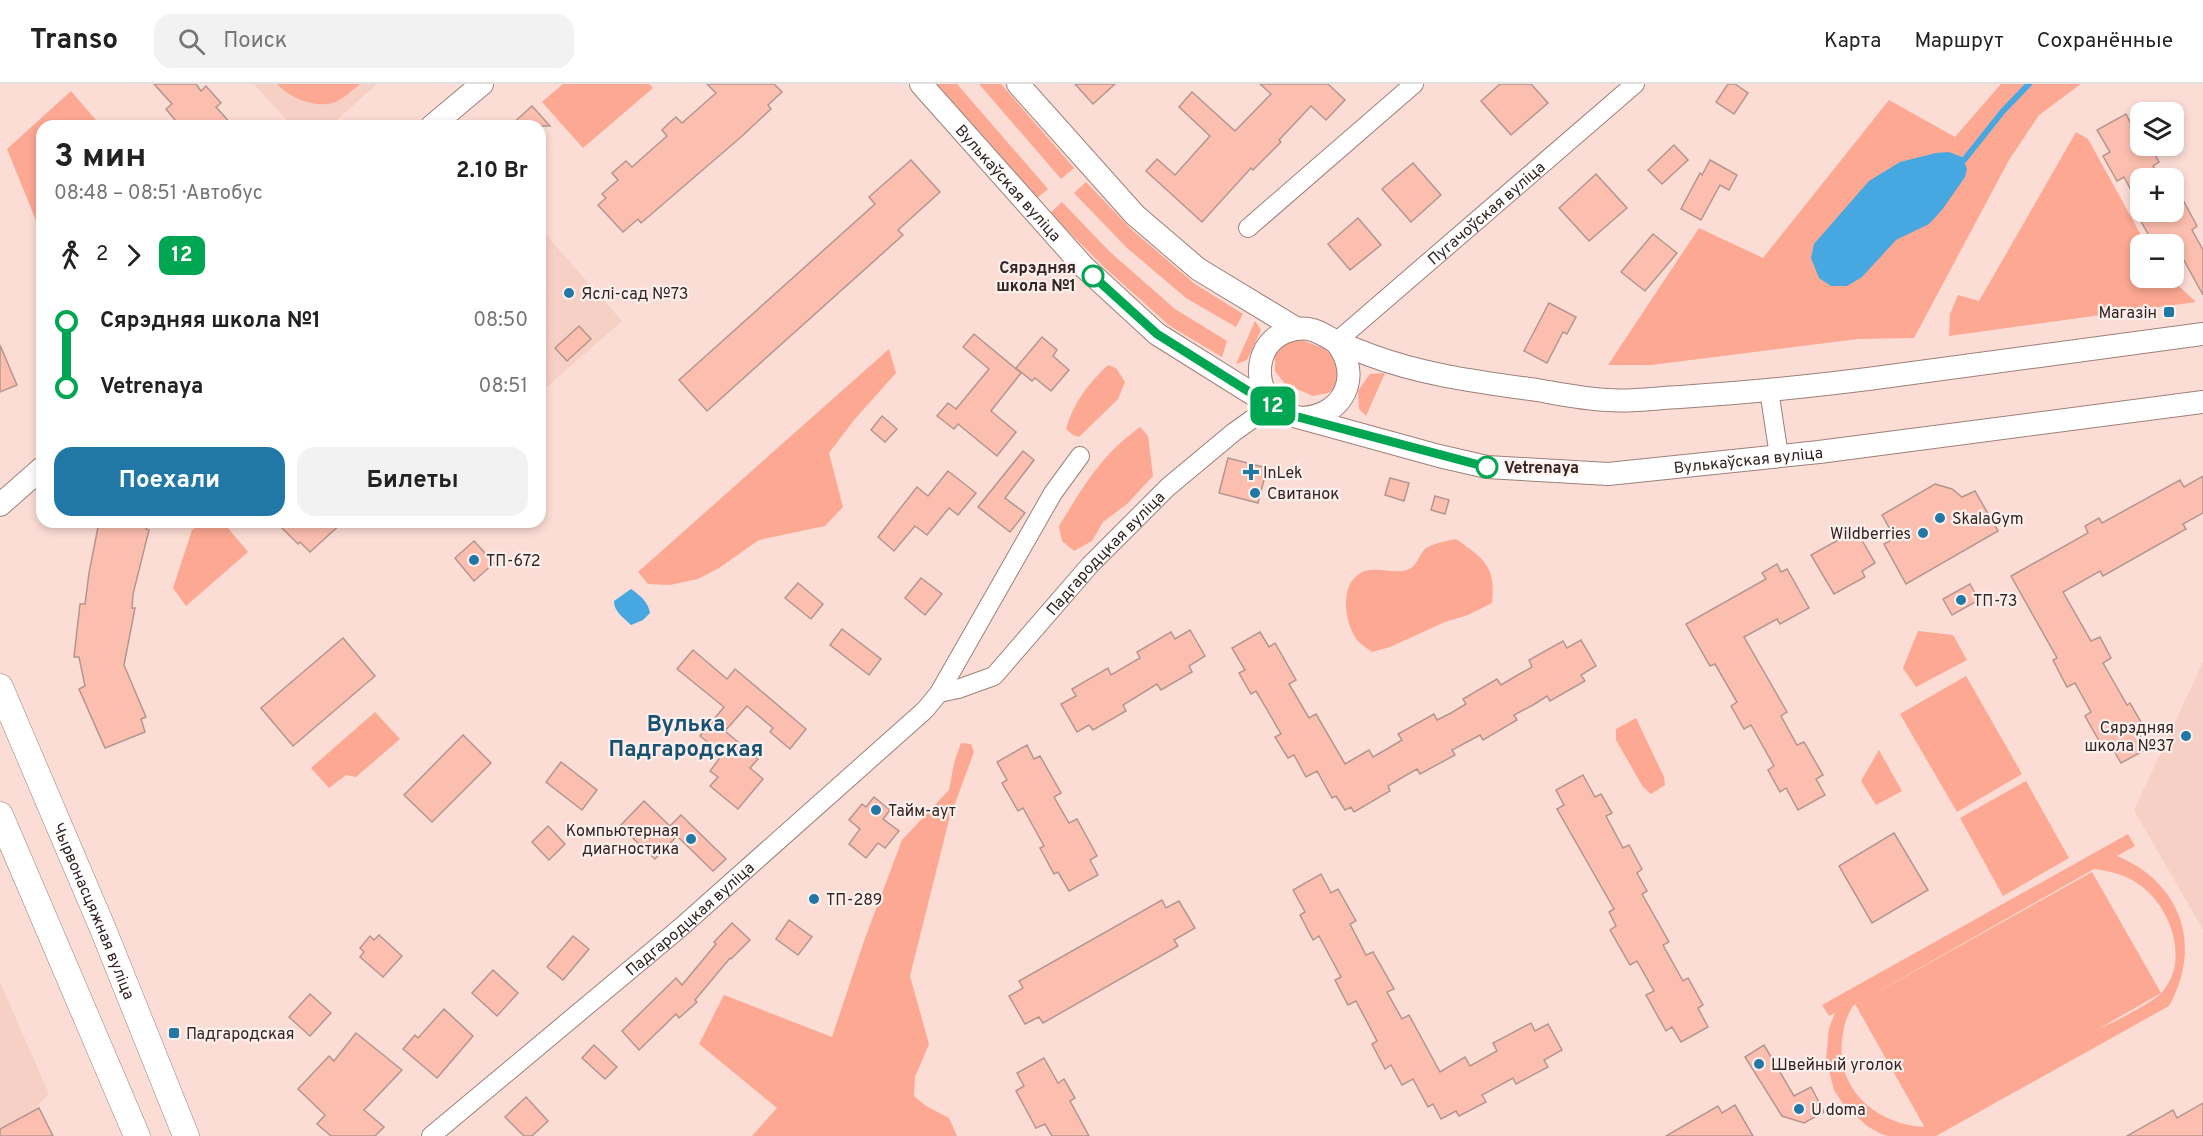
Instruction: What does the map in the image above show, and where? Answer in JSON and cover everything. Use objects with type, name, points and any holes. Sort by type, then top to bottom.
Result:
[{"type":"main road","name":"Чырвонасцяжная вуліца","points":[[0,687],[107,939],[186,1136]]},
{"type":"main road","points":[[0,815],[137,1136]]},
{"type":"street","points":[[439,120],[482,84]]},
{"type":"street","name":"Вулькаўская вуліца","points":[[921,84],[1083,266],[1157,334],[1283,413],[1487,467],[1608,474],[1990,431],[2203,402]]},
{"type":"street","points":[[1018,84],[1135,215],[1198,268],[1297,329]]},
{"type":"street","points":[[1248,228],[1414,84]]},
{"type":"street","name":"Пугачоўская вуліца","points":[[1336,342],[1635,84]]},
{"type":"street","points":[[1272,405],[1262,389],[1259,376],[1260,363],[1273,340],[1297,329],[1311,329],[1325,333],[1336,342],[1346,356],[1349,369],[1348,382],[1344,394],[1326,412],[1312,417],[1297,418]]},
{"type":"street","points":[[1336,342],[1398,366],[1465,380],[1609,400],[1811,387],[2203,334]]},
{"type":"street","points":[[1769,390],[1779,456]]},
{"type":"street","name":"Падгародцкая вуліца","points":[[939,693],[994,676],[1090,565],[1168,488],[1234,432],[1272,405]]},
{"type":"street","name":"Падгародцкая вуліца","points":[[431,1136],[726,889],[917,717],[939,693],[1053,493],[1080,456]]},
{"type":"street","points":[[0,505],[36,473]]},
{"type":"shaded area","points":[[254,84],[377,84],[337,120],[287,120]]},
{"type":"shaded area","points":[[277,84],[360,84],[340,100],[318,104],[303,101],[289,94]]},
{"type":"shaded area","points":[[563,84],[649,84],[653,88],[583,148],[542,102]]},
{"type":"shaded area","points":[[935,84],[957,84],[1048,189],[1036,199]]},
{"type":"shaded area","points":[[979,84],[1001,84],[1074,168],[1061,179]]},
{"type":"shaded area","points":[[2001,84],[2081,84],[2039,115],[2009,160],[1914,338],[1858,339],[1651,365],[1608,365],[1699,228],[1763,258],[1889,100],[1955,137]]},
{"type":"shaded area","points":[[71,91],[96,120],[39,120]]},
{"type":"shaded area","points":[[36,123],[36,221],[7,149]]},
{"type":"shaded area","points":[[2076,132],[2088,139],[2130,215],[2130,222],[2134,222],[2140,234],[2130,234],[2130,288],[2181,288],[2196,302],[1949,336],[1950,314],[1958,295],[1979,301]]},
{"type":"shaded area","points":[[1086,182],[1132,230],[1195,284],[1243,314],[1236,327],[1186,298],[1127,248],[1074,193]]},
{"type":"shaded area","points":[[1062,202],[1109,251],[1175,309],[1227,341],[1222,357],[1170,326],[1105,268],[1050,213]]},
{"type":"shaded area","name":"Яслі-сад №73","points":[[546,235],[622,321],[546,388]]},
{"type":"shaded area","points":[[1255,321],[1261,330],[1247,360],[1236,364]]},
{"type":"shaded area","points":[[1299,339],[1323,348],[1338,359],[1339,385],[1328,393],[1313,396],[1285,384],[1275,371],[1275,354],[1283,344]]},
{"type":"shaded area","points":[[889,349],[896,373],[854,420],[829,453],[843,507],[825,526],[759,540],[719,568],[698,579],[670,585],[648,584],[638,572]]},
{"type":"shaded area","points":[[1108,365],[1116,368],[1125,382],[1118,399],[1079,437],[1073,435],[1066,429],[1077,402],[1088,386]]},
{"type":"shaded area","points":[[1385,373],[1366,416],[1359,409],[1358,391],[1370,374]]},
{"type":"shaded area","points":[[1140,427],[1148,436],[1153,476],[1127,504],[1103,522],[1092,541],[1074,551],[1062,541],[1059,526],[1103,461]]},
{"type":"shaded area","points":[[195,528],[228,528],[248,552],[186,606],[173,588],[192,530]]},
{"type":"shaded area","points":[[1456,539],[1481,558],[1490,572],[1493,590],[1492,603],[1390,647],[1372,652],[1358,641],[1351,629],[1346,611],[1348,591],[1357,576],[1370,570],[1407,570],[1428,547]]},
{"type":"shaded area","points":[[1918,631],[1953,635],[1967,660],[1916,687],[1903,668]]},
{"type":"shaded area","name":"Сярэдняя школа №37","points":[[2203,662],[2203,930],[2134,810]]},
{"type":"shaded area","points":[[1966,676],[2022,774],[1957,812],[1900,714]]},
{"type":"shaded area","points":[[375,712],[400,739],[356,777],[346,775],[329,788],[311,768]]},
{"type":"shaded area","points":[[1636,718],[1664,777],[1665,785],[1651,794],[1643,787],[1616,740],[1616,729]]},
{"type":"shaded area","points":[[961,743],[971,744],[974,752],[949,820],[910,976],[929,1044],[915,1077],[914,1096],[926,1106],[949,1118],[957,1136],[752,1136],[777,1108],[699,1044],[724,995],[832,1037],[864,941],[902,840],[949,790],[954,763]]},
{"type":"shaded area","points":[[1879,750],[1902,791],[1876,805],[1861,781]]},
{"type":"shaded area","points":[[2026,781],[2069,858],[2003,896],[1960,818]]},
{"type":"shaded area","points":[[2128,834],[2135,846],[2117,856],[2139,867],[2157,882],[2171,899],[2180,918],[2184,939],[2184,961],[2179,983],[2169,1006],[1936,1136],[1881,1134],[1867,1126],[1843,1104],[1834,1090],[1826,1059],[1829,1028],[1835,1013],[1829,1016],[1822,1005]],"holes":[[[2094,869],[2127,877],[2149,892],[2167,918],[2175,948],[2175,964],[2171,978],[2161,993],[2092,872],[1856,1004]],[[2161,993],[2134,1011],[2100,1028]],[[1855,1004],[1924,1126],[1889,1119],[1861,1099],[1851,1086],[1844,1070],[1842,1053],[1845,1022]]]},
{"type":"shaded area","points":[[0,982],[49,1094],[38,1105],[54,1136],[0,1136]]},
{"type":"water","points":[[1949,152],[1962,157],[1967,169],[1965,177],[1942,210],[1929,224],[1896,240],[1862,277],[1847,286],[1831,286],[1819,278],[1811,258],[1814,244],[1869,181],[1900,162]]},
{"type":"water","points":[[631,589],[644,600],[650,613],[643,620],[631,625],[618,612],[614,601]]},
{"type":"building","points":[[154,84],[196,84],[201,91],[206,86],[221,103],[216,107],[228,120],[175,120],[166,109],[172,104]]},
{"type":"building","points":[[707,84],[774,84],[782,92],[768,105],[771,109],[741,137],[641,223],[638,219],[623,232],[598,205],[606,198],[602,194],[618,180],[612,173],[626,161],[632,167],[667,136],[662,130],[669,123],[676,117],[682,123],[716,93]]},
{"type":"building","points":[[1075,84],[1115,84],[1093,104]]},
{"type":"building","points":[[1260,84],[1328,84],[1345,100],[1326,120],[1311,106],[1279,140],[1281,142],[1253,170],[1251,168],[1202,222],[1146,171],[1157,159],[1175,175],[1210,136],[1179,107],[1192,92],[1235,131],[1271,94]]},
{"type":"building","points":[[1500,84],[1531,84],[1548,103],[1511,135],[1481,101]]},
{"type":"building","points":[[1728,84],[1735,84],[1748,93],[1734,114],[1716,102]]},
{"type":"building","points":[[532,106],[545,120],[517,120]]},
{"type":"building","points":[[2126,114],[2130,122],[2130,156],[2156,156],[2159,162],[2153,166],[2154,168],[2130,168],[2130,188],[2124,177],[2117,181],[2103,156],[2110,152],[2097,130]]},
{"type":"building","points":[[1674,145],[1688,160],[1662,184],[1648,170]]},
{"type":"building","points":[[911,160],[940,192],[898,230],[903,235],[707,411],[679,380],[875,204],[869,197]]},
{"type":"building","points":[[1710,160],[1737,175],[1729,190],[1720,185],[1701,220],[1681,209],[1700,173],[1702,175]]},
{"type":"building","points":[[1413,163],[1441,195],[1411,222],[1382,189]]},
{"type":"building","points":[[1596,174],[1627,208],[1589,241],[1559,208]]},
{"type":"building","points":[[2184,202],[2197,226],[2192,230],[2203,250],[2203,295],[2184,260],[2184,234],[2148,234],[2141,222],[2184,222]]},
{"type":"building","points":[[1358,218],[1381,245],[1350,270],[1328,244]]},
{"type":"building","points":[[1653,234],[1677,253],[1645,291],[1621,272]]},
{"type":"building","points":[[1549,303],[1576,317],[1567,334],[1563,332],[1547,363],[1524,351]]},
{"type":"building","points":[[579,326],[591,339],[567,361],[555,348]]},
{"type":"building","points":[[974,334],[1021,373],[991,411],[1016,432],[997,456],[958,424],[954,429],[937,416],[948,403],[956,409],[989,369],[963,347]]},
{"type":"building","points":[[1042,337],[1057,350],[1053,356],[1069,370],[1051,391],[1035,378],[1032,381],[1016,368]]},
{"type":"building","points":[[0,345],[17,385],[0,392]]},
{"type":"building","points":[[882,416],[897,429],[885,442],[871,430]]},
{"type":"building","points":[[1023,451],[1034,460],[1005,498],[1025,513],[1010,532],[978,507]]},
{"type":"building","points":[[1228,458],[1267,468],[1258,503],[1219,493]]},
{"type":"building","points":[[948,471],[976,493],[958,515],[949,508],[927,535],[915,526],[894,551],[878,537],[917,487],[928,496]]},
{"type":"building","points":[[2203,476],[2203,513],[2183,524],[2186,529],[2103,576],[2100,571],[2063,592],[2091,641],[2100,637],[2111,658],[2103,663],[2127,705],[2130,703],[2141,722],[2135,726],[2147,749],[2121,763],[2109,742],[2102,746],[2085,716],[2091,712],[2075,683],[2067,687],[2053,660],[2057,658],[2011,576],[2088,533],[2085,526],[2099,518],[2102,523],[2180,480],[2184,487]]},
{"type":"building","points":[[1390,478],[1409,483],[1404,501],[1385,495]]},
{"type":"building","points":[[1935,484],[1952,489],[1962,497],[1975,491],[1998,531],[1906,584],[1884,544],[1895,538],[1882,515]]},
{"type":"building","points":[[1435,496],[1449,500],[1445,514],[1431,510]]},
{"type":"building","points":[[98,528],[146,528],[149,530],[133,594],[132,608],[135,608],[124,665],[146,717],[141,719],[145,732],[105,748],[79,689],[85,686],[79,657],[74,657],[80,604],[85,604]]},
{"type":"building","points":[[282,528],[336,528],[310,552],[300,542],[298,544]]},
{"type":"building","points":[[1856,530],[1875,563],[1862,571],[1865,577],[1834,594],[1811,555]]},
{"type":"building","name":"ТП-672","points":[[474,541],[494,563],[474,581],[455,558]]},
{"type":"building","points":[[1777,564],[1781,572],[1787,569],[1809,608],[1780,624],[1777,619],[1744,637],[1787,712],[1781,716],[1797,745],[1804,742],[1823,775],[1816,779],[1825,795],[1798,810],[1786,788],[1780,792],[1768,770],[1774,766],[1751,725],[1744,729],[1731,706],[1737,702],[1715,664],[1710,666],[1686,624],[1766,579],[1762,573]]},
{"type":"building","points":[[921,578],[942,594],[925,615],[905,598]]},
{"type":"building","points":[[798,583],[823,604],[811,619],[785,598]]},
{"type":"building","name":"ТП-73","points":[[1970,584],[1979,600],[1952,615],[1943,599]]},
{"type":"building","points":[[842,629],[881,659],[869,675],[830,645]]},
{"type":"building","points":[[1190,630],[1205,656],[1189,666],[1192,672],[1161,690],[1157,684],[1123,705],[1126,711],[1093,730],[1089,725],[1077,732],[1061,704],[1076,696],[1072,689],[1108,668],[1111,675],[1140,658],[1137,652],[1171,632],[1175,639]]},
{"type":"building","points":[[1260,632],[1269,647],[1275,643],[1296,680],[1289,684],[1309,718],[1316,714],[1345,764],[1369,750],[1373,757],[1402,740],[1398,734],[1434,714],[1437,720],[1451,713],[1466,704],[1463,699],[1497,679],[1501,685],[1532,667],[1529,660],[1563,641],[1567,648],[1581,640],[1596,666],[1581,675],[1585,681],[1550,701],[1547,696],[1514,715],[1517,720],[1483,740],[1480,735],[1452,750],[1455,755],[1420,774],[1417,769],[1388,786],[1390,791],[1354,812],[1351,807],[1345,810],[1336,796],[1332,798],[1317,771],[1306,777],[1294,755],[1288,758],[1275,737],[1281,734],[1269,713],[1256,691],[1251,694],[1239,673],[1245,670],[1232,648]]},
{"type":"building","points":[[343,638],[375,676],[293,746],[261,708]]},
{"type":"building","points":[[693,650],[727,679],[735,669],[806,729],[790,749],[770,732],[773,728],[747,706],[725,731],[758,759],[750,768],[763,779],[738,809],[710,786],[718,777],[710,771],[723,754],[700,736],[724,707],[677,669]]},
{"type":"building","points":[[463,735],[491,763],[432,822],[404,795]]},
{"type":"building","points":[[1027,745],[1034,759],[1040,756],[1061,793],[1054,797],[1069,823],[1077,819],[1097,856],[1090,860],[1098,875],[1069,891],[1058,872],[1054,874],[1040,848],[1044,846],[1023,808],[1018,811],[1002,783],[1007,780],[997,762]]},
{"type":"building","points":[[561,762],[597,790],[582,810],[546,782]]},
{"type":"building","points":[[1583,775],[1595,797],[1601,794],[1612,813],[1606,816],[1623,848],[1629,845],[1642,869],[1637,873],[1647,891],[1642,894],[1669,942],[1663,945],[1683,981],[1688,978],[1703,1005],[1698,1008],[1708,1027],[1681,1042],[1672,1027],[1666,1031],[1646,995],[1654,991],[1637,961],[1630,965],[1610,930],[1616,926],[1609,912],[1614,909],[1557,809],[1564,805],[1556,790]]},
{"type":"building","points":[[874,797],[890,810],[883,819],[899,831],[885,848],[878,843],[866,858],[849,844],[860,829],[849,820],[862,804],[866,807]]},
{"type":"building","points":[[644,801],[670,826],[681,815],[726,859],[713,871],[677,836],[655,859],[620,826]]},
{"type":"building","points":[[548,826],[565,844],[549,860],[532,842]]},
{"type":"building","points":[[1894,833],[1928,890],[1872,923],[1839,866]]},
{"type":"building","points":[[1321,874],[1331,893],[1338,889],[1356,921],[1350,924],[1366,955],[1373,952],[1394,989],[1387,992],[1402,1019],[1409,1015],[1440,1072],[1465,1057],[1470,1066],[1497,1051],[1493,1043],[1531,1023],[1535,1031],[1548,1024],[1562,1050],[1544,1060],[1548,1067],[1516,1084],[1513,1078],[1482,1095],[1486,1102],[1459,1116],[1456,1111],[1441,1119],[1433,1104],[1428,1107],[1413,1079],[1402,1085],[1391,1065],[1385,1069],[1372,1044],[1377,1041],[1356,1001],[1348,1005],[1335,980],[1341,977],[1319,936],[1313,940],[1300,915],[1305,912],[1293,890]]},
{"type":"building","points":[[1162,900],[1166,908],[1179,901],[1195,928],[1174,940],[1178,946],[1043,1023],[1039,1017],[1025,1024],[1009,996],[1023,988],[1019,981]]},
{"type":"building","points":[[789,920],[812,937],[798,955],[776,939]]},
{"type":"building","points":[[732,923],[750,940],[730,958],[695,1000],[697,1002],[679,1018],[676,1014],[639,1050],[622,1031],[676,978],[682,985],[716,944],[714,942]]},
{"type":"building","points":[[379,935],[402,956],[383,977],[360,957],[364,952],[360,948],[370,936],[374,940]]},
{"type":"building","points":[[573,936],[589,949],[563,980],[547,967]]},
{"type":"building","points":[[493,970],[518,993],[497,1016],[472,993]]},
{"type":"building","points":[[310,994],[331,1013],[310,1036],[289,1017]]},
{"type":"building","points":[[444,1009],[473,1036],[437,1078],[403,1049],[415,1035],[418,1038]]},
{"type":"building","points":[[356,1033],[402,1070],[364,1110],[384,1127],[375,1136],[331,1136],[317,1124],[325,1115],[298,1089],[329,1056],[334,1061]]},
{"type":"building","points":[[594,1045],[617,1067],[605,1079],[582,1058]]},
{"type":"building","points":[[1764,1045],[1794,1096],[1811,1087],[1824,1112],[1804,1123],[1782,1116],[1745,1057]]},
{"type":"building","points":[[1044,1058],[1058,1083],[1064,1079],[1075,1098],[1070,1101],[1089,1136],[1052,1136],[1045,1124],[1036,1128],[1016,1091],[1024,1086],[1017,1073]]},
{"type":"building","points":[[526,1097],[548,1121],[532,1136],[524,1136],[505,1117]]},
{"type":"building","points":[[2203,1103],[2203,1136],[2127,1136],[2173,1110],[2177,1118]]},
{"type":"building","points":[[1735,1105],[1753,1136],[1666,1136],[1718,1106],[1722,1113]]},
{"type":"building","points":[[39,1108],[53,1136],[0,1136],[0,1129]]},
{"type":"waterway","points":[[1964,160],[2003,111],[2029,84]]},
{"type":"bus line","name":"12","points":[[1093,276],[1157,334],[1283,413],[1487,467]]},
{"type":"place","name":"Сярэдняя школа №1","points":[[1093,276]]},
{"type":"place","name":"Яслі-сад №73","points":[[569,293]]},
{"type":"place","name":"Магазін","points":[[2169,312]]},
{"type":"place","name":"Vetrenaya","points":[[1487,467]]},
{"type":"place","name":"InLek","points":[[1251,472]]},
{"type":"place","name":"Свитанок","points":[[1255,493]]},
{"type":"place","name":"SkalaGym","points":[[1940,518]]},
{"type":"place","name":"Wildberries","points":[[1923,533]]},
{"type":"place","name":"ТП-672","points":[[474,560]]},
{"type":"place","name":"ТП-73","points":[[1961,600]]},
{"type":"place","name":"Сярэдняя школа №37","points":[[2186,736]]},
{"type":"place","name":"Тайм-аут","points":[[876,810]]},
{"type":"place","name":"Компьютерная диагностика","points":[[691,839]]},
{"type":"place","name":"ТП-289","points":[[814,899]]},
{"type":"place","name":"Падгародская","points":[[174,1033]]},
{"type":"place","name":"Швейный уголок","points":[[1759,1064]]},
{"type":"place","name":"U doma","points":[[1799,1109]]},
{"type":"district","name":"Вулька Падгародская","points":[[686,736]]}]
